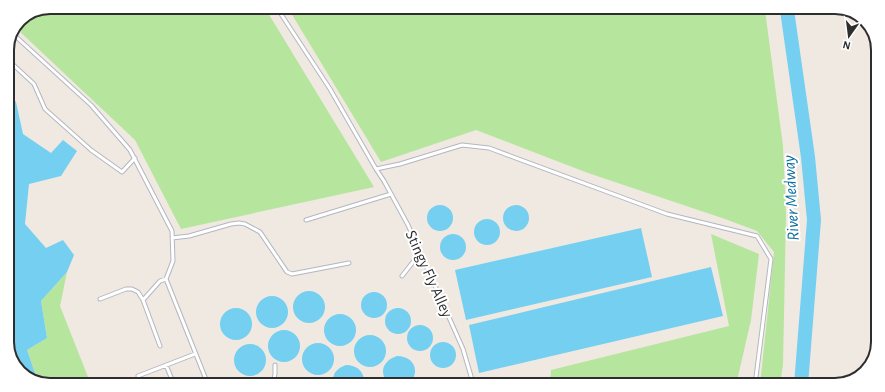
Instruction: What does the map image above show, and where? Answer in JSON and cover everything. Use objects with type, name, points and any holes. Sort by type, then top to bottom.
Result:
[{"type":"lane","name":"Stingy Fly Alley","points":[[281,14],[330,89],[408,225],[463,350],[471,378]]},
{"type":"lane","points":[[17,37],[91,105],[130,150],[135,158],[172,231],[172,261],[166,279],[205,378]]},
{"type":"lane","points":[[14,65],[34,84],[45,109],[91,150],[122,172],[135,158]]},
{"type":"lane","points":[[376,169],[400,164],[462,145],[489,148],[667,214],[757,236],[770,260],[756,378]]},
{"type":"lane","points":[[306,220],[391,194]]},
{"type":"lane","points":[[172,238],[189,236],[239,223],[245,224],[260,232],[287,272],[292,274],[349,263]]},
{"type":"lane","points":[[402,276],[420,253]]},
{"type":"lane","points":[[144,300],[160,281],[166,279]]},
{"type":"lane","points":[[100,299],[126,289],[132,289],[138,292],[144,300],[160,346]]},
{"type":"lane","points":[[139,378],[138,376],[195,354]]},
{"type":"lane","points":[[166,365],[171,378]]},
{"type":"lane","points":[[274,378],[275,365]]},
{"type":"green space","points":[[46,14],[269,14],[374,187],[181,229],[135,140],[20,31],[26,23]]},
{"type":"green space","points":[[292,14],[766,14],[783,146],[786,215],[783,364],[781,378],[761,378],[774,252],[757,231],[588,173],[476,130],[381,162]]},
{"type":"green space","points":[[711,234],[759,254],[751,320],[738,378],[550,378],[551,370],[729,326]]},
{"type":"green space","points":[[67,272],[60,306],[88,378],[50,378],[36,375],[27,350],[47,338],[41,301]]},
{"type":"water","points":[[14,100],[16,102],[23,134],[51,153],[63,140],[77,151],[61,176],[29,184],[25,224],[46,248],[63,240],[74,255],[67,272],[41,301],[47,338],[27,350],[36,375],[28,370],[19,360],[14,344]]},
{"type":"water","points":[[440,205],[449,209],[453,218],[449,227],[440,231],[431,227],[427,218],[431,209]]},
{"type":"water","points":[[516,205],[525,209],[529,218],[525,227],[516,231],[507,227],[503,218],[507,209]]},
{"type":"water","points":[[487,219],[496,223],[500,232],[496,241],[487,245],[478,241],[474,232],[478,223]]},
{"type":"water","points":[[641,228],[652,277],[466,320],[455,270]]},
{"type":"water","points":[[453,234],[462,238],[466,247],[462,256],[453,260],[444,256],[440,247],[444,238]]},
{"type":"water","points":[[711,267],[723,316],[479,373],[469,325]]},
{"type":"water","points":[[306,291],[312,291],[322,298],[325,307],[324,313],[318,320],[312,323],[306,323],[296,316],[293,310],[293,304],[300,294]]},
{"type":"water","points":[[374,292],[383,296],[387,305],[383,314],[374,318],[365,314],[361,305],[365,296]]},
{"type":"water","points":[[269,296],[275,296],[285,303],[288,312],[287,318],[281,325],[275,328],[269,328],[259,321],[256,315],[256,309],[263,299]]},
{"type":"water","points":[[233,308],[239,308],[249,315],[252,324],[251,330],[245,337],[239,340],[233,340],[223,333],[220,327],[220,321],[227,311]]},
{"type":"water","points":[[398,308],[407,312],[411,321],[407,330],[398,334],[389,330],[385,321],[389,312]]},
{"type":"water","points":[[337,314],[343,314],[353,321],[356,330],[355,336],[349,343],[343,346],[337,346],[327,339],[324,333],[324,327],[331,317]]},
{"type":"water","points":[[420,325],[429,329],[433,338],[429,347],[420,351],[411,347],[407,338],[411,329]]},
{"type":"water","points":[[281,330],[287,330],[297,337],[300,346],[299,352],[293,359],[287,362],[281,362],[271,355],[268,349],[268,343],[275,333]]},
{"type":"water","points":[[367,335],[373,335],[383,342],[386,351],[385,357],[379,364],[373,367],[367,367],[357,360],[354,354],[354,348],[361,338]]},
{"type":"water","points":[[443,342],[452,346],[456,355],[452,364],[443,368],[434,364],[430,355],[434,346]]},
{"type":"water","points":[[315,343],[321,343],[331,350],[334,359],[333,365],[327,372],[321,375],[315,375],[305,368],[302,362],[302,356],[309,346]]},
{"type":"water","points":[[247,344],[253,344],[263,351],[266,360],[265,366],[259,373],[253,376],[247,376],[237,369],[234,363],[234,357],[241,347]]},
{"type":"water","points":[[397,356],[407,358],[411,361],[415,369],[413,378],[384,378],[383,375],[384,367],[392,358]]},
{"type":"water","points":[[346,365],[354,366],[362,372],[364,378],[333,378],[340,368]]},
{"type":"waterway","name":"River Medway","points":[[788,14],[808,157],[814,220],[802,378]]}]
